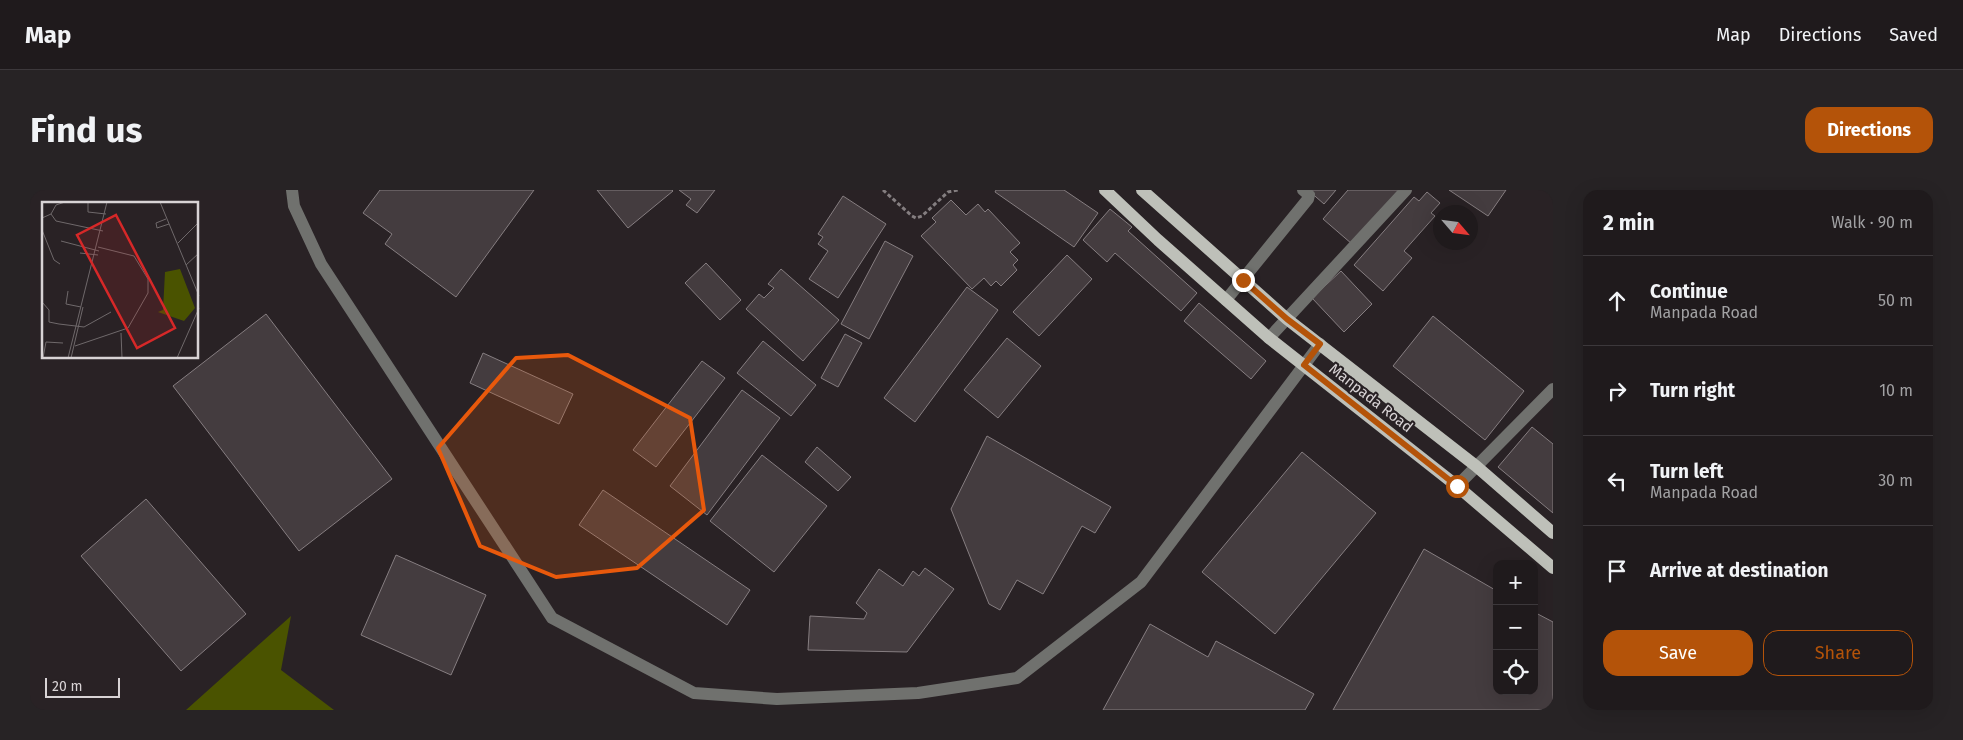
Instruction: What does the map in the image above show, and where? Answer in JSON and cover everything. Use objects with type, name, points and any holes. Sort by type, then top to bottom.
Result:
[{"type":"main road","name":"Manpada Road","points":[[1105,190],[1270,338],[1457,486],[1553,568]]},
{"type":"main road","name":"Manpada Road","points":[[1142,190],[1287,319],[1476,466],[1553,533]]},
{"type":"street","points":[[292,190],[294,206],[321,264],[552,618],[694,693],[777,699],[918,693],[1016,678],[1141,582],[1320,344]]},
{"type":"street","points":[[1226,300],[1308,199],[1309,195],[1303,190]]},
{"type":"street","points":[[1270,338],[1406,190]]},
{"type":"street","points":[[1457,486],[1553,389]]},
{"type":"path","points":[[883,190],[916,218],[922,216],[948,192],[958,190]]},
{"type":"highlighted area","points":[[568,355],[690,418],[704,510],[637,568],[556,577],[480,546],[438,448],[516,358]]},
{"type":"green space","points":[[291,616],[281,670],[334,710],[186,710]]},
{"type":"building","points":[[380,190],[534,190],[456,297],[385,244],[392,234],[363,213]]},
{"type":"building","points":[[597,190],[672,190],[673,191],[628,228]]},
{"type":"building","points":[[679,190],[715,190],[697,213],[686,205],[691,199]]},
{"type":"building","points":[[996,190],[1064,190],[1098,213],[1074,247],[995,192]]},
{"type":"building","points":[[1308,190],[1336,190],[1324,204]]},
{"type":"building","points":[[1348,190],[1400,190],[1352,244],[1323,219]]},
{"type":"building","points":[[1449,190],[1506,190],[1488,216],[1478,209],[1478,205],[1472,205]]},
{"type":"building","points":[[1427,192],[1440,203],[1433,205],[1431,213],[1433,218],[1404,251],[1412,258],[1383,291],[1354,265],[1414,197],[1419,201]]},
{"type":"building","points":[[843,196],[886,224],[838,298],[809,279],[828,251],[818,244],[823,237],[818,234]]},
{"type":"building","points":[[951,200],[966,215],[978,204],[985,212],[988,209],[1020,243],[1010,252],[1018,260],[1013,265],[1017,270],[1001,286],[996,281],[991,286],[984,278],[972,289],[921,236],[936,222],[932,218]]},
{"type":"building","points":[[1110,209],[1132,227],[1128,231],[1197,293],[1181,311],[1115,253],[1107,262],[1083,240]]},
{"type":"building","points":[[885,241],[913,256],[869,339],[841,324]]},
{"type":"building","points":[[1067,255],[1092,279],[1039,336],[1013,312]]},
{"type":"building","points":[[706,263],[741,300],[720,320],[685,283]]},
{"type":"building","points":[[781,269],[839,320],[803,361],[746,309],[759,294],[764,298],[774,288],[768,284]]},
{"type":"building","points":[[1341,271],[1372,304],[1344,332],[1312,298]]},
{"type":"building","points":[[967,287],[998,310],[915,422],[884,398]]},
{"type":"building","points":[[1199,303],[1266,361],[1251,379],[1184,321]]},
{"type":"building","points":[[266,314],[392,479],[299,551],[173,386]]},
{"type":"building","points":[[1433,316],[1524,391],[1485,440],[1393,366]]},
{"type":"building","points":[[845,334],[862,343],[838,387],[821,378]]},
{"type":"building","points":[[1007,338],[1041,366],[998,418],[964,390]]},
{"type":"building","points":[[763,341],[816,385],[791,416],[737,373]]},
{"type":"building","points":[[483,353],[573,394],[559,424],[470,383]]},
{"type":"building","points":[[702,361],[725,378],[656,467],[633,450]]},
{"type":"building","points":[[742,390],[780,418],[707,515],[670,486]]},
{"type":"building","points":[[1532,427],[1553,444],[1553,513],[1498,467]]},
{"type":"building","points":[[987,436],[1111,507],[1095,533],[1082,526],[1043,594],[1017,580],[1000,610],[989,604],[951,509]]},
{"type":"building","points":[[817,447],[851,477],[838,491],[805,462]]},
{"type":"building","points":[[1302,452],[1376,513],[1275,634],[1202,572]]},
{"type":"building","points":[[762,455],[827,506],[774,572],[710,521]]},
{"type":"building","points":[[603,490],[750,590],[727,625],[579,525]]},
{"type":"building","points":[[146,499],[246,614],[181,671],[81,556]]},
{"type":"building","points":[[1424,549],[1493,589],[1493,695],[1538,695],[1538,614],[1553,622],[1553,710],[1333,710]]},
{"type":"building","points":[[396,555],[486,595],[451,675],[361,635]]},
{"type":"building","points":[[925,568],[954,589],[907,652],[808,650],[810,616],[864,619],[867,613],[856,603],[879,569],[903,586],[913,571],[919,576]]},
{"type":"building","points":[[1150,624],[1208,657],[1216,641],[1314,694],[1305,710],[1103,710]]},
{"type":"route","points":[[1243,280],[1287,319],[1320,344],[1304,365],[1457,486]]}]
